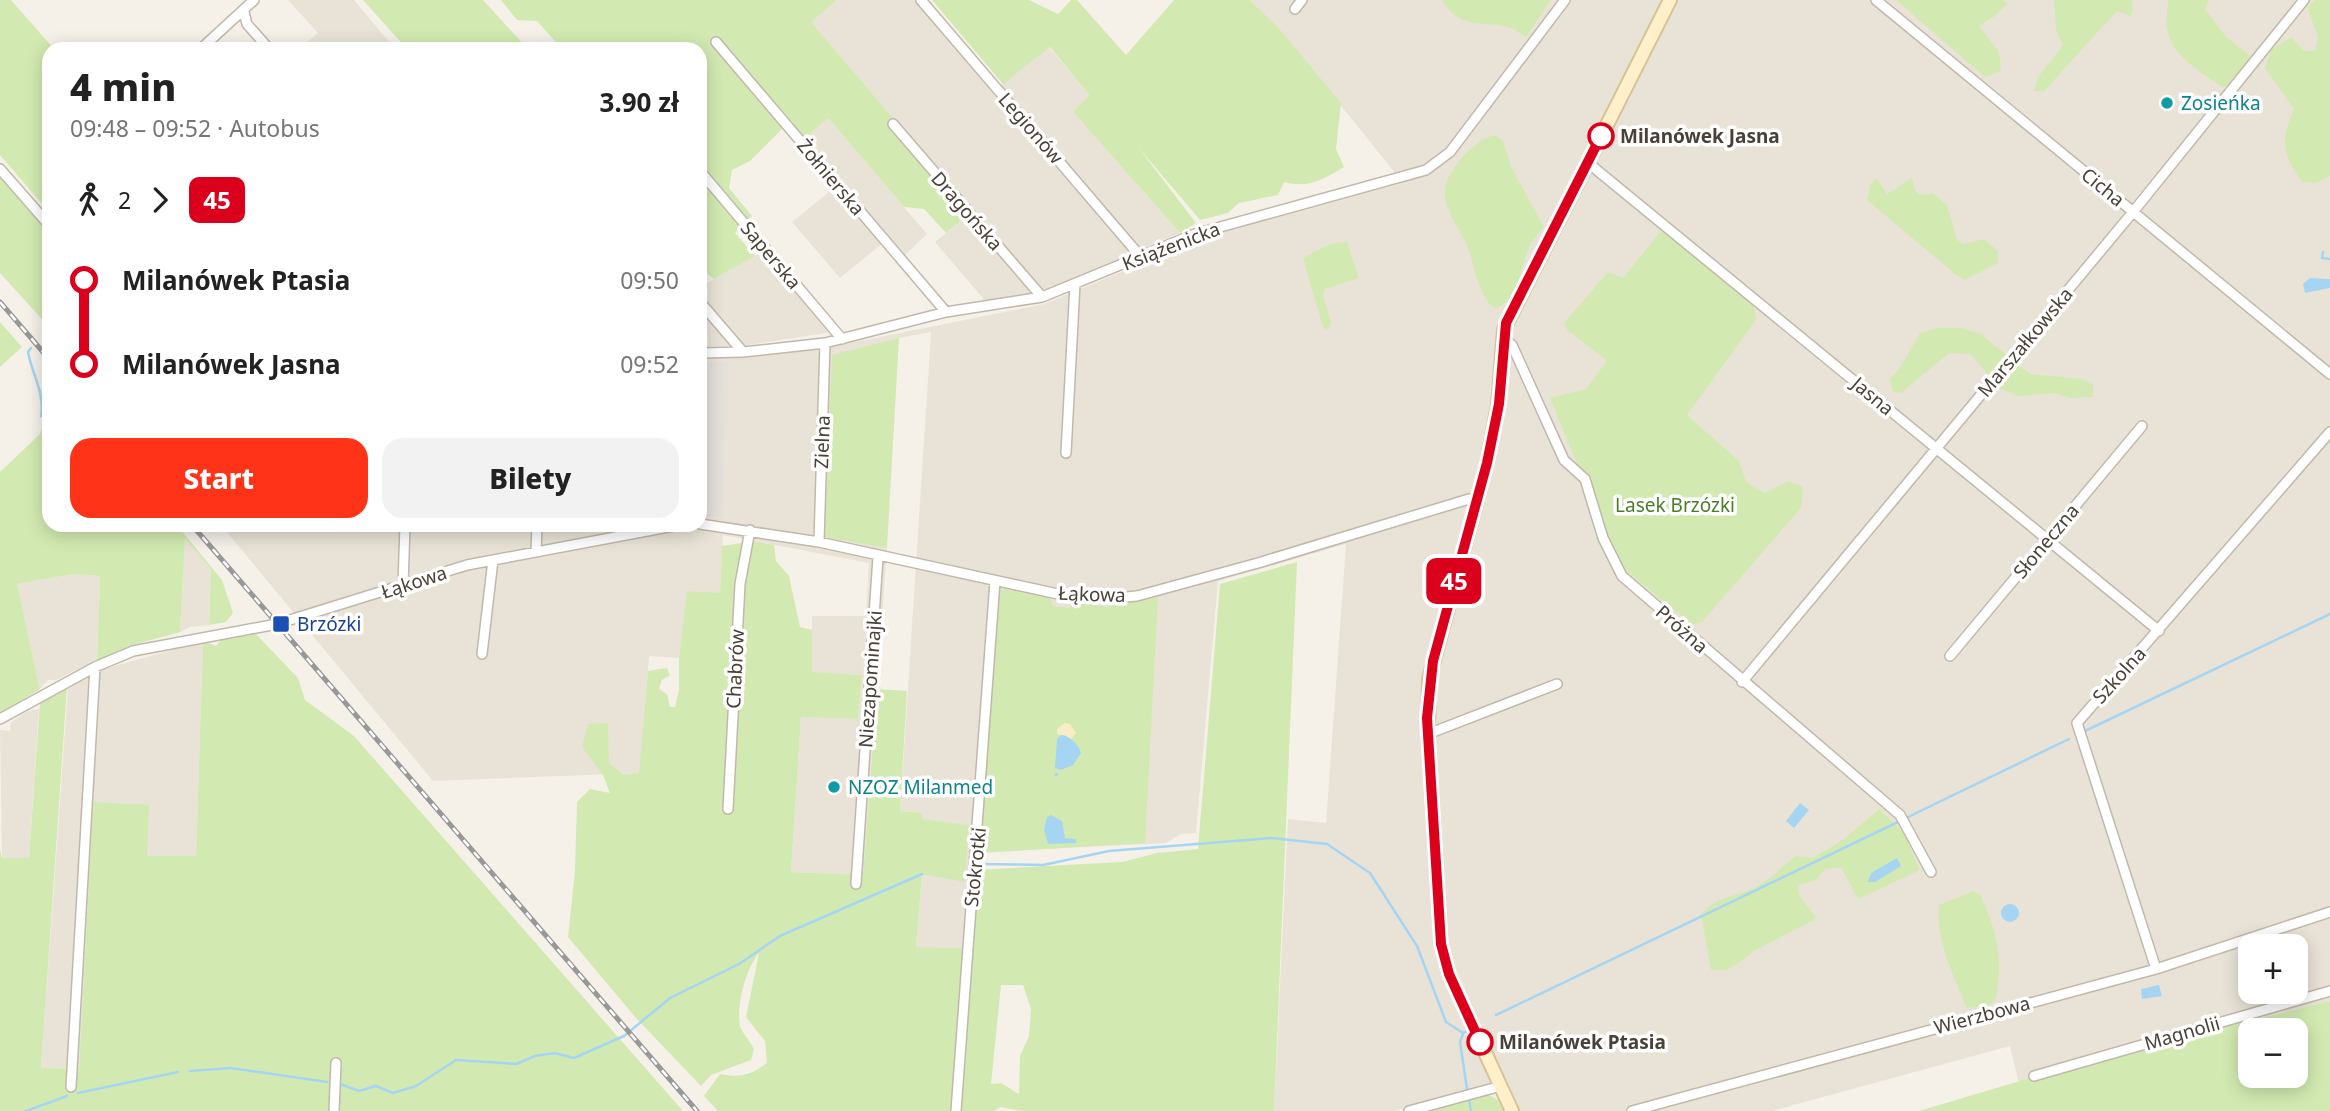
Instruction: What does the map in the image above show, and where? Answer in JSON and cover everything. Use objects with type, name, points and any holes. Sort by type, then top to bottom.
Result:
[{"type":"street","points":[[209,42],[254,0]]},
{"type":"street","name":"Legionów","points":[[921,0],[1140,256]]},
{"type":"street","points":[[1295,9],[1303,0]]},
{"type":"street","name":"Książenicka","points":[[707,353],[743,352],[825,342],[946,312],[1042,297],[1195,234],[1426,170],[1439,162],[1509,77],[1565,0]]},
{"type":"street","points":[[1512,1111],[1449,974],[1441,944],[1427,700],[1433,661],[1477,501],[1499,404],[1503,339],[1515,304],[1670,0]]},
{"type":"street","name":"Cicha","points":[[1875,0],[2330,374]]},
{"type":"street","name":"Marszałkowska","points":[[1742,682],[2133,212],[2304,0]]},
{"type":"street","points":[[244,12],[247,24],[263,42]]},
{"type":"street","name":"Żołnierska","points":[[716,42],[946,312]]},
{"type":"street","name":"Dragońska","points":[[893,124],[1042,297]]},
{"type":"street","name":"Jasna","points":[[1587,162],[2159,631]]},
{"type":"street","points":[[0,169],[42,217]]},
{"type":"street","name":"Saperska","points":[[707,179],[842,339]]},
{"type":"street","points":[[1066,453],[1075,284]]},
{"type":"street","points":[[707,310],[743,352]]},
{"type":"street","name":"Próżna","points":[[1503,339],[1512,345],[1564,460],[1585,479],[1603,538],[1622,576],[1742,682],[1900,814],[1931,872]]},
{"type":"street","name":"Zielna","points":[[819,542],[825,342]]},
{"type":"street","name":"Słoneczna","points":[[1950,656],[2142,426]]},
{"type":"street","name":"Szkolna","points":[[2157,969],[2077,723],[2330,432]]},
{"type":"street","name":"Łąkowa","points":[[707,525],[819,542],[878,557],[1058,594],[1114,598],[1137,596],[1258,564],[1469,499],[1477,501]]},
{"type":"street","name":"Chabrów","points":[[728,809],[740,593],[750,530]]},
{"type":"street","points":[[403,585],[405,532]]},
{"type":"street","points":[[536,552],[537,532]]},
{"type":"street","name":"Łąkowa","points":[[0,719],[95,667],[133,651],[268,626],[493,560],[642,532]]},
{"type":"street","name":"Niezapominajki","points":[[856,884],[878,557]]},
{"type":"street","points":[[482,654],[493,560]]},
{"type":"street","name":"Stokrotki","points":[[956,1111],[995,581]]},
{"type":"street","points":[[71,1087],[95,667]]},
{"type":"street","points":[[1428,734],[1557,684]]},
{"type":"street","name":"Wierzbowa","points":[[1632,1111],[2157,969],[2330,912]]},
{"type":"street","name":"Magnolii","points":[[2034,1076],[2330,991]]},
{"type":"street","points":[[334,1111],[336,1063]]},
{"type":"street","points":[[1409,1111],[1501,1086]]},
{"type":"shaded area","points":[[288,0],[354,0],[389,42],[307,42],[318,33]]},
{"type":"shaded area","points":[[837,0],[915,0],[992,92],[1049,47],[1089,95],[1073,112],[1180,233],[1035,294],[987,303],[935,242],[972,213],[810,22]]},
{"type":"shaded area","points":[[1250,0],[2330,0],[2330,1001],[2262,1018],[2238,1018],[2238,1024],[2189,1036],[2183,1033],[2019,1084],[2010,1046],[1772,1111],[1520,1111],[1507,1080],[1394,1111],[1274,1111],[1288,819],[1326,823],[1346,544],[1218,581],[1196,833],[1181,834],[1166,843],[1008,851],[972,850],[962,951],[916,947],[922,874],[969,826],[922,819],[921,813],[900,811],[931,332],[899,338],[825,536],[887,548],[863,875],[791,872],[801,716],[858,719],[862,675],[812,673],[812,616],[866,616],[869,563],[723,535],[720,593],[685,619],[679,658],[649,656],[640,773],[433,781],[227,532],[707,532],[707,358],[751,357],[830,347],[1044,304],[1201,239],[1403,183],[1278,27]]},
{"type":"shaded area","points":[[828,118],[927,234],[904,256],[889,238],[840,278],[792,222],[839,184],[803,140]]},
{"type":"shaded area","points":[[763,251],[833,332],[748,345],[707,347],[707,283]]},
{"type":"shaded area","points":[[707,362],[729,362],[722,517],[707,517]]},
{"type":"shaded area","points":[[185,538],[211,569],[209,625],[190,627],[180,632]]},
{"type":"shaded area","points":[[74,574],[100,576],[97,659],[56,680],[48,680],[40,689],[17,584]]},
{"type":"shaded area","points":[[203,641],[196,856],[147,856],[93,802],[79,1069],[41,1068],[68,689],[101,670]]},
{"type":"shaded area","points":[[39,709],[29,858],[2,858],[0,730],[10,731],[11,722],[28,711]]},
{"type":"green space","points":[[0,0],[11,0],[48,42],[42,42],[42,204],[0,155]]},
{"type":"green space","points":[[363,0],[483,0],[522,42],[401,42]]},
{"type":"green space","points":[[501,0],[837,0],[811,22],[973,212],[946,233],[924,209],[904,207],[828,118],[803,140],[791,120],[750,161],[732,170],[729,188],[752,216],[735,233],[755,256],[714,279],[707,274],[707,42],[556,42],[537,21],[517,20]]},
{"type":"green space","points":[[932,0],[1029,0],[1058,14],[1071,0],[1077,0],[1126,55],[1174,0],[1250,0],[1278,27],[1341,103],[1336,149],[1344,167],[1323,179],[1308,183],[1284,182],[1278,195],[1239,203],[1228,213],[1200,220],[1138,147],[1196,223],[1180,233],[1073,112],[1089,95],[1050,47],[1003,84]]},
{"type":"green space","points":[[1442,0],[1551,0],[1526,37],[1511,28],[1465,20],[1449,10]]},
{"type":"green space","points":[[1896,0],[2002,0],[2008,3],[1995,16],[1979,26],[1999,52],[2001,71],[1985,77]]},
{"type":"green space","points":[[2054,0],[2132,0],[2133,10],[2130,16],[2117,11],[2044,91],[2034,91],[2038,77],[2063,45],[2056,31]]},
{"type":"green space","points":[[2168,0],[2209,0],[2205,9],[2226,37],[2252,57],[2224,88],[2189,63],[2175,48],[2166,25]]},
{"type":"green space","points":[[2315,0],[2330,0],[2330,176],[2316,183],[2302,182],[2290,163],[2285,138],[2294,109],[2265,68],[2271,50],[2291,37],[2304,51],[2315,51],[2318,37],[2307,7]]},
{"type":"green space","points":[[1495,135],[1503,141],[1512,169],[1544,227],[1530,245],[1515,290],[1504,304],[1496,308],[1484,295],[1467,245],[1449,211],[1445,197],[1447,181],[1457,164],[1471,148]]},
{"type":"green space","points":[[0,177],[42,224],[42,319],[0,273]]},
{"type":"green space","points":[[1876,178],[1887,194],[1912,178],[1915,191],[1919,195],[1933,193],[1947,205],[1957,240],[1964,244],[1984,239],[1998,251],[1998,263],[1965,280],[1956,275],[1867,200],[1870,185]]},
{"type":"green space","name":"Lasek Brzózki","points":[[1664,227],[1752,299],[1756,320],[1687,415],[1739,461],[1746,482],[1765,493],[1789,481],[1803,487],[1801,508],[1702,622],[1692,625],[1618,564],[1550,398],[1586,389],[1607,361],[1567,330],[1564,323],[1608,272],[1623,278]]},
{"type":"green space","points":[[1347,242],[1359,278],[1325,289],[1323,295],[1331,323],[1328,330],[1323,327],[1303,258],[1332,243]]},
{"type":"green space","points":[[0,322],[22,347],[0,367]]},
{"type":"green space","points":[[1937,328],[1961,328],[1981,334],[2030,374],[2083,379],[2093,385],[2093,397],[2070,398],[2055,393],[2017,396],[2000,388],[1970,354],[1949,353],[1901,393],[1893,392],[1890,379],[1900,368],[1920,333]]},
{"type":"green space","points":[[899,338],[887,548],[825,537],[832,355]]},
{"type":"green space","points":[[42,428],[42,532],[183,532],[222,580],[233,613],[226,622],[209,625],[211,569],[185,539],[180,632],[129,646],[97,662],[100,576],[74,574],[17,584],[40,689],[0,714],[0,472],[40,434]]},
{"type":"green space","points":[[743,539],[774,545],[776,561],[789,576],[800,627],[812,630],[812,672],[862,675],[858,719],[801,717],[791,872],[863,875],[877,689],[907,691],[900,811],[922,813],[922,819],[969,825],[965,882],[922,874],[916,947],[972,949],[977,870],[1122,862],[1157,853],[1198,849],[1220,584],[1297,562],[1274,1111],[1023,1111],[1000,1107],[994,1111],[718,1111],[704,1096],[720,1074],[745,1075],[767,1063],[765,1041],[746,1017],[759,953],[746,977],[739,1008],[740,1026],[754,1049],[751,1060],[711,1075],[701,1086],[636,1018],[568,937],[575,871],[577,802],[590,789],[610,793],[603,775],[582,747],[588,724],[608,723],[609,763],[622,774],[639,773],[648,671],[667,668],[670,675],[662,680],[659,689],[667,694],[670,707],[675,707],[679,690],[679,658],[687,591],[720,593],[722,546],[742,543]],"holes":[[[1001,985],[1023,985],[1031,1009],[1029,1036],[1020,1056],[1019,1094],[1001,1083],[991,1084]]]},
{"type":"green space","points":[[1002,589],[1050,598],[1053,606],[1068,608],[1075,601],[1106,607],[1158,597],[1145,843],[981,853],[997,592]]},
{"type":"green space","points":[[254,632],[298,678],[305,700],[354,736],[683,1111],[0,1111],[0,849],[2,858],[29,858],[40,703],[67,687],[41,1068],[79,1069],[93,802],[149,805],[147,856],[196,856],[203,641],[216,646],[224,636]]},
{"type":"green space","points":[[1879,809],[1904,833],[1920,870],[1858,899],[1841,867],[1825,869],[1816,880],[1798,885],[1800,897],[1816,917],[1814,920],[1754,951],[1726,970],[1711,970],[1701,914],[1707,908],[1720,900],[1756,887],[1796,856],[1813,858],[1844,839]]},
{"type":"green space","points":[[1973,891],[1980,894],[1991,921],[1999,970],[1996,999],[1988,1006],[1967,1008],[1943,945],[1939,905]]},
{"type":"green space","points":[[2330,1001],[2330,1111],[1919,1111],[2184,1032],[2189,1036],[2238,1024],[2238,1088],[2308,1088],[2308,1018],[2262,1018]]},
{"type":"green space","points":[[1487,1094],[1498,1100],[1503,1111],[1423,1111]]},
{"type":"sand","points":[[1065,723],[1070,724],[1076,733],[1071,739],[1057,734],[1057,729]]},
{"type":"water","points":[[2310,278],[2330,279],[2330,288],[2305,293],[2303,284]]},
{"type":"water","points":[[1061,735],[1073,741],[1081,753],[1073,765],[1061,770],[1055,768],[1057,739]]},
{"type":"water","points":[[1800,803],[1809,810],[1794,828],[1786,821]]},
{"type":"water","points":[[1051,815],[1062,821],[1065,838],[1076,839],[1076,843],[1048,844],[1044,830],[1047,817]]},
{"type":"water","points":[[1897,858],[1901,866],[1875,882],[1868,882],[1871,873]]},
{"type":"water","points":[[2010,904],[2016,907],[2019,913],[2016,919],[2010,922],[2004,919],[2001,913],[2004,907]]},
{"type":"water","points":[[2159,985],[2162,996],[2142,999],[2141,989]]},
{"type":"waterway","points":[[2323,252],[2322,258],[2330,259]]},
{"type":"waterway","points":[[31,348],[28,352],[40,391],[41,416]]},
{"type":"waterway","points":[[2085,731],[2330,614]]},
{"type":"waterway","points":[[1906,818],[2069,739]]},
{"type":"waterway","points":[[1496,1015],[1898,822]]},
{"type":"waterway","points":[[978,864],[1043,865],[1109,851],[1272,838],[1327,844],[1370,873],[1417,946],[1446,1022],[1463,1033],[1467,1031]]},
{"type":"waterway","points":[[340,1084],[359,1091],[376,1086],[393,1093],[416,1086],[456,1060],[516,1064],[535,1056],[555,1053],[574,1058],[624,1036],[670,998],[739,964],[780,936],[922,874]]},
{"type":"waterway","points":[[1463,1034],[1460,1042],[1467,1089]]},
{"type":"waterway","points":[[190,1071],[231,1068],[327,1082]]},
{"type":"waterway","points":[[78,1093],[178,1072]]},
{"type":"waterway","points":[[26,1111],[67,1096]]},
{"type":"waterway","points":[[1469,1099],[1471,1111]]},
{"type":"railway","points":[[0,302],[42,351]]},
{"type":"railway","points":[[198,532],[697,1111]]},
{"type":"bus line","name":"45","points":[[1480,1042],[1449,974],[1441,944],[1428,734],[1429,679],[1487,463],[1499,404],[1506,323],[1601,136]]},
{"type":"place","name":"Zosieńka","points":[[2167,103]]},
{"type":"place","name":"Milanówek Jasna","points":[[1601,136]]},
{"type":"place","name":"Brzózki","points":[[281,624]]},
{"type":"place","name":"NZOZ Milanmed","points":[[834,787]]},
{"type":"place","name":"Milanówek Ptasia","points":[[1480,1042]]}]
